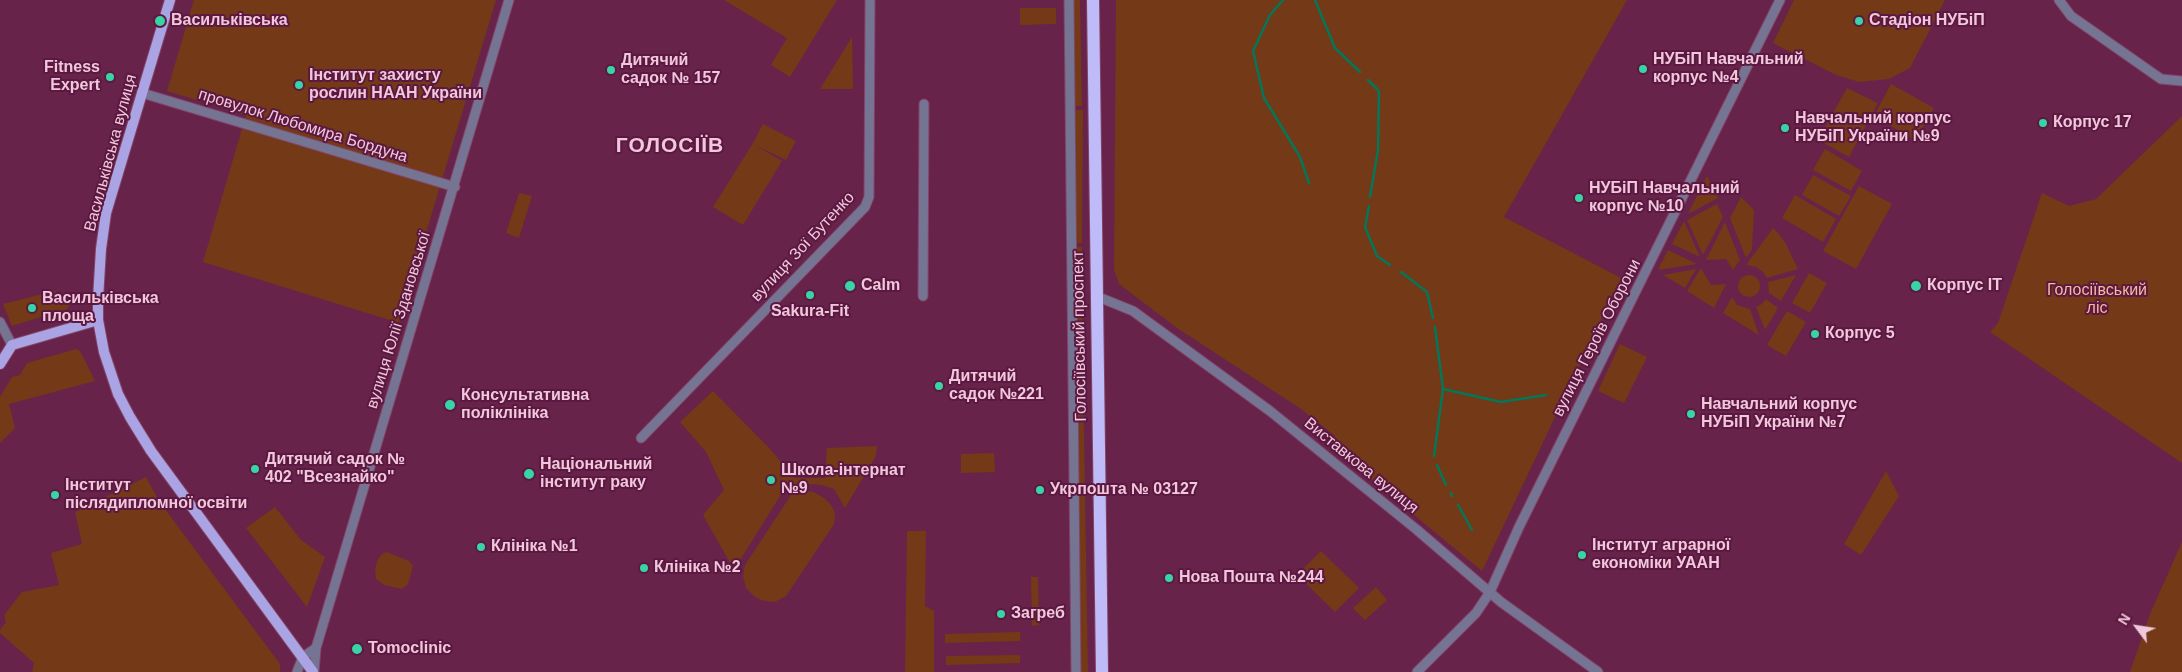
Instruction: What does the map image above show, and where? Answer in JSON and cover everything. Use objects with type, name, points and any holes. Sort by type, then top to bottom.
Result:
[{"type":"highway","name":"Голосіївський проспект","points":[[1093,0],[1102,672]]},
{"type":"main road","name":"Васильківська вулиця","points":[[170,0],[106,213],[98,276],[98,320],[110,372],[130,418],[151,451],[314,672]]},
{"type":"main road","points":[[0,364],[12,345],[98,320]]},
{"type":"street","name":"вулиця Юлії Здановської","points":[[314,672],[316,648],[455,188],[509,0]]},
{"type":"street","name":"вулиця Зої Бутенко","points":[[641,438],[865,207],[869,197],[870,0]]},
{"type":"street","name":"Голосіївський проспект","points":[[1069,0],[1076,672]]},
{"type":"street","name":"вулиця Героїв Оборони","points":[[1417,672],[1476,613],[1490,592],[1519,527],[1780,0]]},
{"type":"street","points":[[2059,0],[2071,16],[2161,79],[2182,81]]},
{"type":"street","name":"провулок Любомира Бордуна","points":[[142,93],[455,188]]},
{"type":"street","points":[[923,296],[924,104]]},
{"type":"street","name":"Виставкова вулиця","points":[[1096,296],[1133,311],[1280,419],[1490,592],[1598,672]]},
{"type":"street","points":[[0,322],[12,345]]},
{"type":"street","points":[[297,672],[303,657],[316,648]]},
{"type":"green space","points":[[194,0],[496,0],[399,323],[203,262],[246,115],[167,91]]},
{"type":"green space","points":[[724,0],[837,0],[790,77],[771,65],[787,38]]},
{"type":"green space","points":[[1072,0],[1080,0],[1082,106],[1073,106]]},
{"type":"green space","points":[[1116,0],[1627,0],[1504,217],[1621,278],[1482,571],[1328,444],[1335,436],[1301,409],[1177,328],[1119,284],[1114,269]]},
{"type":"green space","name":"Стадіон НУБіП","points":[[1794,0],[1945,0],[1910,68],[1889,79],[1859,82],[1836,75],[1773,43]]},
{"type":"green space","points":[[1020,8],[1056,8],[1056,24],[1020,25]]},
{"type":"green space","points":[[852,37],[853,89],[820,89]]},
{"type":"green space","points":[[1891,84],[1934,108],[1915,140],[1874,116]]},
{"type":"green space","points":[[1847,88],[1878,103],[1849,157],[1818,140]]},
{"type":"green space","points":[[1073,110],[1083,110],[1082,243],[1076,243]]},
{"type":"green space","name":"Голосіївський ліс","points":[[2182,116],[2182,463],[1990,332],[1998,323],[2042,193],[2069,206],[2096,199]]},
{"type":"green space","points":[[763,124],[796,141],[786,160],[755,145],[782,161],[743,225],[713,207]]},
{"type":"green space","points":[[1825,149],[1862,171],[1851,191],[1813,170]]},
{"type":"green space","points":[[1813,175],[1851,196],[1839,216],[1802,195]]},
{"type":"green space","points":[[1707,176],[1718,198],[1688,214]]},
{"type":"green space","points":[[1859,186],[1892,204],[1856,269],[1823,251]]},
{"type":"green space","points":[[519,193],[532,196],[519,238],[506,233]]},
{"type":"green space","points":[[1795,195],[1836,219],[1823,242],[1782,218]]},
{"type":"green space","points":[[1741,197],[1754,210],[1752,249],[1746,258],[1730,218]]},
{"type":"green space","points":[[1717,204],[1723,217],[1703,255],[1687,220]]},
{"type":"green space","points":[[1684,221],[1700,257],[1672,244]]},
{"type":"green space","points":[[1725,222],[1740,260],[1733,270],[1726,259],[1706,260]]},
{"type":"green space","points":[[1773,228],[1786,244],[1798,269],[1767,278],[1756,267],[1746,265]]},
{"type":"green space","points":[[1075,247],[1082,247],[1083,371],[1076,371]]},
{"type":"green space","points":[[1668,250],[1697,264],[1658,270]]},
{"type":"green space","points":[[1701,268],[1711,285],[1726,284],[1714,308],[1687,291]]},
{"type":"green space","points":[[1696,269],[1685,288],[1663,275]]},
{"type":"green space","points":[[1809,273],[1827,283],[1810,313],[1792,303]]},
{"type":"green space","points":[[1749,275],[1757,278],[1760,286],[1757,294],[1749,297],[1741,294],[1738,286],[1741,278]]},
{"type":"green space","points":[[1796,275],[1781,301],[1769,293],[1768,282]]},
{"type":"green space","points":[[55,291],[70,305],[67,309],[12,326],[3,304]]},
{"type":"green space","points":[[1732,297],[1737,305],[1750,309],[1759,335],[1723,313]]},
{"type":"green space","points":[[1766,299],[1778,308],[1765,330],[1756,307]]},
{"type":"green space","points":[[1787,311],[1806,322],[1786,356],[1767,345]]},
{"type":"green space","points":[[1620,344],[1647,357],[1624,403],[1598,391]]},
{"type":"green space","points":[[76,349],[80,351],[95,381],[9,404],[15,428],[0,443],[0,397],[12,377],[20,375],[27,363]]},
{"type":"green space","points":[[1083,374],[1088,672],[1080,672],[1076,375]]},
{"type":"green space","points":[[713,391],[770,449],[795,478],[825,478],[827,448],[877,446],[876,456],[845,508],[834,489],[822,485],[808,484],[785,488],[734,570],[703,515],[724,490],[706,452],[680,422]]},
{"type":"green space","points":[[994,453],[995,472],[961,473],[961,454]]},
{"type":"green space","points":[[1886,471],[1899,496],[1861,555],[1844,544]]},
{"type":"green space","points":[[146,477],[159,501],[280,664],[280,672],[32,672],[34,663],[0,633],[6,622],[4,615],[22,592],[59,585],[51,553],[82,544],[75,512]]},
{"type":"green space","points":[[802,491],[813,492],[824,498],[831,505],[835,513],[834,524],[786,596],[775,602],[764,601],[755,597],[746,588],[743,576],[745,565],[791,495]]},
{"type":"green space","points":[[275,507],[301,540],[325,557],[307,607],[246,528]]},
{"type":"green space","points":[[907,531],[926,531],[925,606],[934,611],[934,672],[905,672]]},
{"type":"green space","points":[[2182,542],[2182,672],[2130,672],[2150,614]]},
{"type":"green space","points":[[1321,551],[1359,588],[1335,612],[1297,575]]},
{"type":"green space","points":[[387,552],[409,561],[413,566],[408,584],[402,589],[384,585],[376,579],[375,569],[378,559],[383,553]]},
{"type":"green space","points":[[1031,577],[1038,577],[1039,625],[1032,626]]},
{"type":"green space","points":[[1376,587],[1387,600],[1365,620],[1353,608]]},
{"type":"green space","points":[[1020,632],[1020,641],[945,643],[945,634]]},
{"type":"green space","points":[[1020,655],[1020,663],[946,665],[946,656]]},
{"type":"waterway","points":[[1283,0],[1270,15],[1253,51],[1264,98],[1300,157],[1309,183]]},
{"type":"waterway","points":[[1315,0],[1335,48],[1360,72]]},
{"type":"waterway","points":[[1368,80],[1379,91],[1378,150],[1370,197]]},
{"type":"waterway","points":[[1369,206],[1365,227],[1377,256],[1390,265]]},
{"type":"waterway","points":[[1401,272],[1427,292],[1433,318]]},
{"type":"waterway","points":[[1434,456],[1443,389],[1435,327]]},
{"type":"waterway","points":[[1443,389],[1501,402],[1546,395]]},
{"type":"waterway","points":[[1437,465],[1446,485]]},
{"type":"waterway","points":[[1458,505],[1472,530]]},
{"type":"place","name":"Васильківська","points":[[160,21]]},
{"type":"place","name":"Стадіон НУБіП","points":[[1859,21]]},
{"type":"place","name":"НУБіП Навчальний корпус №4","points":[[1643,69]]},
{"type":"place","name":"Дитячий садок № 157","points":[[611,70]]},
{"type":"place","name":"Fitness Expert","points":[[110,77]]},
{"type":"place","name":"Інститут захисту рослин НААН України","points":[[299,85]]},
{"type":"place","name":"Корпус 17","points":[[2043,123]]},
{"type":"place","name":"Навчальний корпус НУБіП України №9","points":[[1785,128]]},
{"type":"place","name":"НУБіП Навчальний корпус №10","points":[[1579,198]]},
{"type":"place","name":"Calm","points":[[850,286]]},
{"type":"place","name":"Корпус ІТ","points":[[1916,286]]},
{"type":"place","name":"Sakura-Fit","points":[[810,295]]},
{"type":"place","name":"Васильківська площа","points":[[32,308]]},
{"type":"place","name":"Корпус 5","points":[[1815,334]]},
{"type":"place","name":"Дитячий садок №221","points":[[939,386]]},
{"type":"place","name":"Консультативна поліклініка","points":[[450,405]]},
{"type":"place","name":"Навчальний корпус НУБіП України №7","points":[[1691,414]]},
{"type":"place","name":"Дитячий садок № 402 \"Всезнайко\"","points":[[255,469]]},
{"type":"place","name":"Національний інститут раку","points":[[529,474]]},
{"type":"place","name":"Школа-інтернат №9","points":[[771,480]]},
{"type":"place","name":"Укрпошта № 03127","points":[[1040,490]]},
{"type":"place","name":"Інститут післядипломної освіти","points":[[55,495]]},
{"type":"place","name":"Клініка №1","points":[[481,547]]},
{"type":"place","name":"Інститут аграрної економіки УААН","points":[[1582,555]]},
{"type":"place","name":"Клініка №2","points":[[644,568]]},
{"type":"place","name":"Нова Пошта №244","points":[[1169,578]]},
{"type":"place","name":"Загреб","points":[[1001,614]]},
{"type":"place","name":"Tomoclinic","points":[[357,649]]},
{"type":"district","name":"ГОЛОСІЇВ","points":[[670,146]]}]
